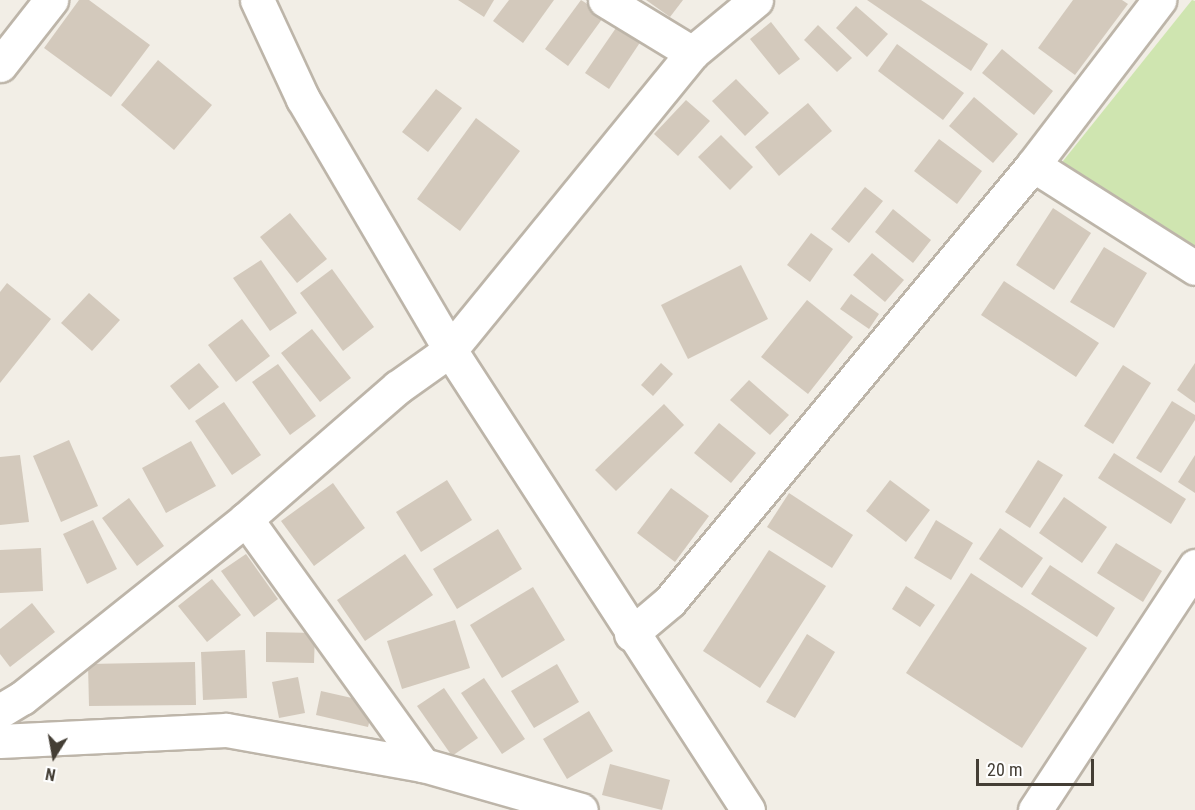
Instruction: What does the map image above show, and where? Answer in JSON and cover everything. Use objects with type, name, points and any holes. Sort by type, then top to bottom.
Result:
[{"type":"street","points":[[0,65],[51,0]]},
{"type":"street","points":[[257,0],[303,99],[450,350],[631,634],[748,810]]},
{"type":"street","points":[[605,0],[692,53]]},
{"type":"street","points":[[0,711],[22,698],[246,519],[398,387],[450,350],[692,53],[756,0]]},
{"type":"street","points":[[631,634],[670,602],[1033,165],[1159,0]]},
{"type":"street","points":[[1033,165],[1195,268]]},
{"type":"street","points":[[246,519],[423,765]]},
{"type":"street","points":[[1035,810],[1195,566]]},
{"type":"street","points":[[0,741],[225,730],[423,765],[581,810]]},
{"type":"green space","points":[[1192,0],[1195,1],[1195,251],[1059,166]]},
{"type":"building","points":[[79,0],[89,0],[150,45],[111,97],[44,48]]},
{"type":"building","points":[[458,0],[494,0],[484,17]]},
{"type":"building","points":[[509,0],[554,0],[523,43],[493,21]]},
{"type":"building","points":[[581,0],[605,15],[568,66],[545,49]]},
{"type":"building","points":[[646,0],[683,0],[670,17]]},
{"type":"building","points":[[867,0],[921,0],[988,44],[971,71]]},
{"type":"building","points":[[1073,0],[1122,0],[1128,4],[1075,75],[1038,48]]},
{"type":"building","points":[[856,6],[888,34],[867,57],[836,28]]},
{"type":"building","points":[[771,22],[800,59],[779,75],[750,39]]},
{"type":"building","points":[[618,25],[641,41],[609,89],[585,73]]},
{"type":"building","points":[[818,25],[852,58],[837,72],[804,40]]},
{"type":"building","points":[[897,44],[964,93],[943,120],[878,71]]},
{"type":"building","points":[[1002,49],[1053,91],[1034,115],[982,73]]},
{"type":"building","points":[[158,60],[212,105],[174,150],[121,105]]},
{"type":"building","points":[[736,79],[769,113],[745,136],[712,101]]},
{"type":"building","points":[[436,89],[462,108],[428,152],[402,132]]},
{"type":"building","points":[[974,97],[1018,134],[993,163],[949,126]]},
{"type":"building","points":[[686,100],[710,121],[678,156],[654,134]]},
{"type":"building","points":[[808,103],[832,131],[779,176],[755,147]]},
{"type":"building","points":[[476,118],[520,151],[460,231],[417,199]]},
{"type":"building","points":[[721,135],[753,167],[730,190],[698,157]]},
{"type":"building","points":[[939,139],[982,171],[957,204],[914,171]]},
{"type":"building","points":[[865,187],[883,201],[849,243],[831,229]]},
{"type":"building","points":[[1053,208],[1091,233],[1054,290],[1016,265]]},
{"type":"building","points":[[893,209],[931,240],[913,263],[875,232]]},
{"type":"building","points":[[290,213],[327,259],[297,283],[260,237]]},
{"type":"building","points":[[811,233],[833,249],[810,282],[787,265]]},
{"type":"building","points":[[1104,247],[1147,273],[1114,328],[1070,302]]},
{"type":"building","points":[[872,253],[904,280],[885,302],[853,275]]},
{"type":"building","points":[[261,260],[297,313],[270,331],[233,278]]},
{"type":"building","points":[[741,265],[768,319],[688,359],[661,305]]},
{"type":"building","points":[[332,269],[374,327],[343,351],[300,293]]},
{"type":"building","points":[[1004,281],[1099,343],[1076,377],[981,315]]},
{"type":"building","points":[[7,283],[51,319],[0,383],[0,292]]},
{"type":"building","points":[[89,293],[120,320],[92,351],[61,323]]},
{"type":"building","points":[[851,294],[879,314],[869,329],[840,309]]},
{"type":"building","points":[[807,300],[853,337],[808,394],[761,357]]},
{"type":"building","points":[[242,319],[270,356],[236,382],[208,345]]},
{"type":"building","points":[[312,329],[351,378],[320,402],[281,353]]},
{"type":"building","points":[[199,363],[219,387],[189,410],[170,386]]},
{"type":"building","points":[[661,363],[673,374],[653,396],[641,385]]},
{"type":"building","points":[[1195,363],[1195,403],[1177,390]]},
{"type":"building","points":[[278,364],[316,416],[290,435],[252,382]]},
{"type":"building","points":[[1123,365],[1151,383],[1113,444],[1084,426]]},
{"type":"building","points":[[749,380],[789,415],[770,435],[730,400]]},
{"type":"building","points":[[1172,401],[1195,415],[1195,420],[1161,473],[1136,458]]},
{"type":"building","points":[[224,402],[261,455],[232,475],[195,421]]},
{"type":"building","points":[[664,404],[684,425],[616,491],[595,470]]},
{"type":"building","points":[[719,423],[756,453],[731,483],[694,453]]},
{"type":"building","points":[[69,440],[98,506],[61,522],[33,456]]},
{"type":"building","points":[[191,441],[216,486],[166,513],[142,468]]},
{"type":"building","points":[[1114,453],[1186,499],[1171,524],[1098,478]]},
{"type":"building","points":[[20,455],[29,522],[0,525],[0,457]]},
{"type":"building","points":[[1195,455],[1195,493],[1178,482]]},
{"type":"building","points":[[1038,460],[1063,475],[1030,528],[1005,512]]},
{"type":"building","points":[[447,480],[472,520],[421,552],[396,512]]},
{"type":"building","points":[[890,480],[930,510],[906,542],[866,511]]},
{"type":"building","points":[[333,483],[365,528],[314,566],[281,521]]},
{"type":"building","points":[[671,488],[709,516],[675,562],[637,533]]},
{"type":"building","points":[[789,493],[853,535],[832,568],[767,527]]},
{"type":"building","points":[[1064,497],[1107,527],[1082,563],[1039,533]]},
{"type":"building","points":[[129,498],[164,546],[137,566],[102,518]]},
{"type":"building","points":[[93,520],[117,569],[87,584],[63,534]]},
{"type":"building","points":[[936,520],[973,543],[951,580],[914,558]]},
{"type":"building","points":[[1000,528],[1043,558],[1022,588],[979,559]]},
{"type":"building","points":[[498,529],[522,569],[457,609],[433,569]]},
{"type":"building","points":[[1116,543],[1162,571],[1143,602],[1097,573]]},
{"type":"building","points":[[41,548],[43,591],[0,593],[0,550]]},
{"type":"building","points":[[769,550],[826,586],[760,688],[703,651]]},
{"type":"building","points":[[246,554],[278,599],[254,617],[221,571]]},
{"type":"building","points":[[405,554],[433,595],[365,641],[337,600]]},
{"type":"building","points":[[1050,565],[1115,608],[1097,637],[1031,594]]},
{"type":"building","points":[[971,573],[1087,648],[1022,748],[906,673]]},
{"type":"building","points":[[212,579],[241,615],[207,642],[178,606]]},
{"type":"building","points":[[906,586],[935,605],[920,627],[892,609]]},
{"type":"building","points":[[533,587],[565,640],[502,678],[470,625]]},
{"type":"building","points":[[32,603],[55,632],[10,667],[0,654],[0,629]]},
{"type":"building","points":[[455,620],[470,668],[402,689],[387,641]]},
{"type":"building","points":[[266,632],[315,633],[314,663],[266,662]]},
{"type":"building","points":[[807,634],[835,652],[795,718],[766,702]]},
{"type":"building","points":[[245,650],[247,698],[203,700],[201,652]]},
{"type":"building","points":[[195,662],[196,705],[89,706],[88,664]]},
{"type":"building","points":[[557,664],[579,702],[534,728],[511,691]]},
{"type":"building","points":[[298,677],[305,713],[279,718],[272,682]]},
{"type":"building","points":[[484,678],[525,739],[502,754],[461,693]]},
{"type":"building","points":[[444,688],[478,738],[452,756],[417,706]]},
{"type":"building","points":[[321,691],[374,703],[368,727],[316,715]]},
{"type":"building","points":[[589,711],[613,751],[567,779],[543,739]]},
{"type":"building","points":[[610,764],[670,780],[662,810],[602,795]]}]
